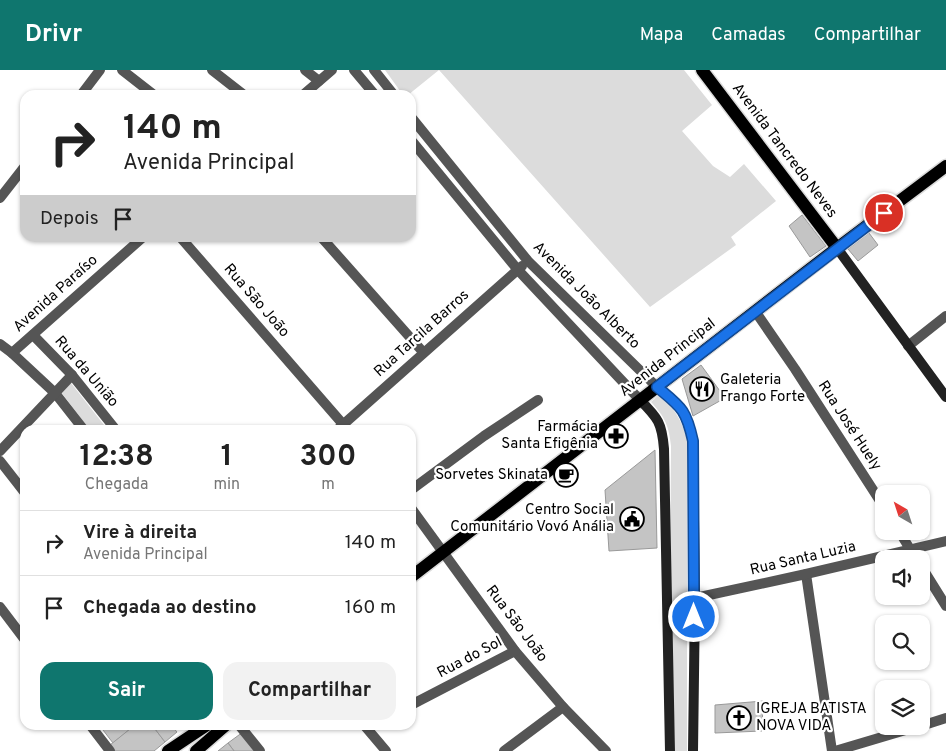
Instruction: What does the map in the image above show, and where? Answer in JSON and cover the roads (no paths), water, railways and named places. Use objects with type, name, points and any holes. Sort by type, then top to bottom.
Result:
[{"type":"main road","name":"Avenida Tancredo Neves","points":[[702,70],[837,248]]},
{"type":"main road","name":"Avenida Principal","points":[[416,573],[946,166]]},
{"type":"main road","points":[[168,751],[200,730]]},
{"type":"main road","points":[[196,751],[220,730]]},
{"type":"street","points":[[85,90],[100,70]]},
{"type":"street","points":[[122,70],[148,90]]},
{"type":"street","points":[[212,70],[238,90]]},
{"type":"street","points":[[305,70],[319,81]]},
{"type":"street","points":[[309,90],[332,70]]},
{"type":"street","points":[[354,70],[371,90]]},
{"type":"street","points":[[374,70],[390,90]]},
{"type":"street","name":"Avenida João Alberto","points":[[416,122],[528,261],[657,387],[680,406],[686,417],[693,441],[695,598],[693,751]]},
{"type":"street","name":"Avenida João Alberto","points":[[416,146],[518,270],[659,421],[663,434],[664,449],[670,751]]},
{"type":"street","points":[[0,198],[20,172]]},
{"type":"street","name":"Avenida Paraíso","points":[[12,353],[138,242]]},
{"type":"street","name":"Rua São João","points":[[184,242],[340,425]]},
{"type":"street","points":[[326,242],[423,352]]},
{"type":"street","name":"Avenida Tancredo Neves","points":[[837,248],[946,397]]},
{"type":"street","name":"Rua Tarcila Barros","points":[[346,425],[423,352],[528,261]]},
{"type":"street","name":"Rua José Huely","points":[[755,311],[796,369],[875,493]]},
{"type":"street","points":[[908,346],[946,316]]},
{"type":"street","name":"Rua da União","points":[[33,335],[72,375],[112,425]]},
{"type":"street","points":[[0,344],[55,393],[80,425]]},
{"type":"street","points":[[25,425],[72,375]]},
{"type":"street","points":[[416,486],[484,436],[538,400]]},
{"type":"street","points":[[0,451],[20,430]]},
{"type":"street","points":[[0,460],[20,486]]},
{"type":"street","name":"Rua São João","points":[[416,515],[516,651],[563,707],[606,751]]},
{"type":"street","points":[[905,540],[911,550]]},
{"type":"street","name":"Rua Santa Luzia","points":[[911,550],[946,541]]},
{"type":"street","name":"Rua Santa Luzia","points":[[695,598],[875,558]]},
{"type":"street","points":[[806,574],[833,751],[889,735]]},
{"type":"street","points":[[930,580],[946,606]]},
{"type":"street","points":[[0,607],[20,633]]},
{"type":"street","name":"Rua do Sol","points":[[416,703],[516,651]]},
{"type":"street","points":[[504,751],[563,707]]},
{"type":"street","points":[[930,723],[946,718]]},
{"type":"street","points":[[94,730],[110,751]]},
{"type":"street","points":[[242,730],[260,751]]},
{"type":"street","points":[[372,730],[386,751]]},
{"type":"place","name":"Galeteria Frango Forte","points":[[702,389]]},
{"type":"place","name":"Farmácia Santa Efigênia","points":[[616,436]]},
{"type":"place","name":"Sorvetes Skinata","points":[[566,475]]},
{"type":"place","name":"Centro Social Comunitário Vovó Anália","points":[[632,519]]},
{"type":"place","name":"IGREJA BATISTA NOVA VIDA","points":[[739,718]]}]
